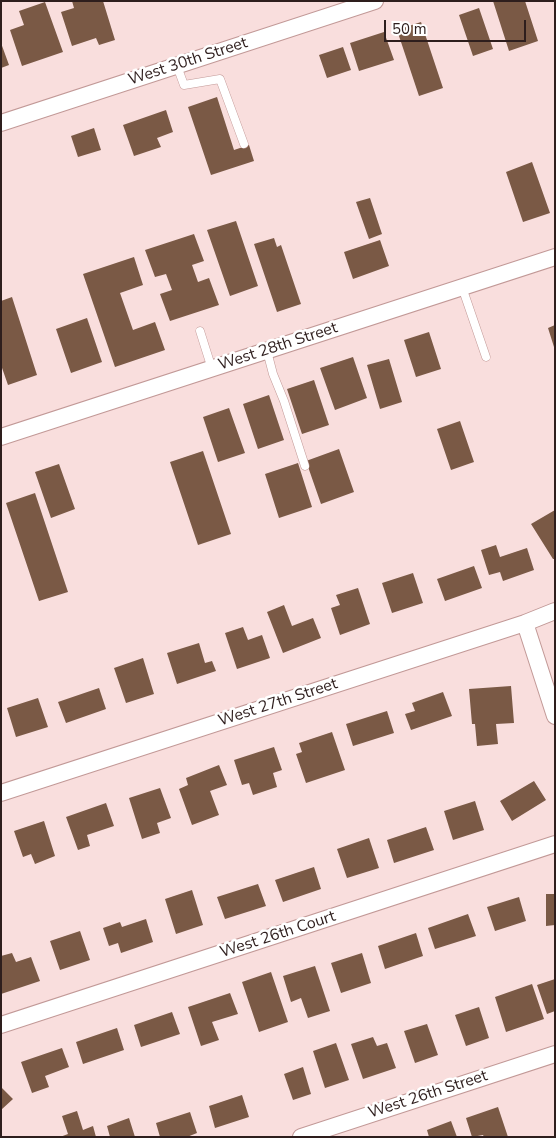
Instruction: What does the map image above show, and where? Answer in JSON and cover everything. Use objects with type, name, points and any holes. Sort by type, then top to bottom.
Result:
[{"type":"street","name":"West 30th Street","points":[[1,123],[375,1]]},
{"type":"street","name":"West 28th Street","points":[[1,437],[555,257]]},
{"type":"street","name":"West 27th Street","points":[[1,793],[524,623],[555,611]]},
{"type":"street","points":[[524,623],[555,716]]},
{"type":"street","name":"West 26th Court","points":[[1,1025],[555,844]]},
{"type":"street","name":"West 26th Court","points":[[1,1034],[555,855]]},
{"type":"street","name":"West 26th Street","points":[[301,1137],[555,1054]]},
{"type":"lane","points":[[177,66],[184,85],[220,80],[244,144]]},
{"type":"lane","points":[[462,287],[486,357]]},
{"type":"lane","points":[[200,331],[212,369]]},
{"type":"lane","points":[[267,351],[273,374],[284,401],[305,466]]},
{"type":"building","points":[[72,1],[103,1],[115,40],[99,45],[96,38],[72,46],[61,12],[74,8]]},
{"type":"building","points":[[493,1],[525,1],[538,41],[509,51]]},
{"type":"building","points":[[45,2],[63,52],[22,66],[10,30],[24,25],[19,11]]},
{"type":"building","points":[[479,8],[493,49],[473,56],[459,15]]},
{"type":"building","points":[[421,22],[443,88],[419,96],[397,30]]},
{"type":"building","points":[[384,32],[394,60],[359,71],[350,43]]},
{"type":"building","points":[[1,43],[9,65],[1,68]]},
{"type":"building","points":[[343,47],[351,70],[327,78],[319,55]]},
{"type":"building","points":[[217,97],[234,150],[249,145],[254,161],[211,175],[188,107]]},
{"type":"building","points":[[166,110],[173,132],[157,138],[161,147],[134,156],[123,125]]},
{"type":"building","points":[[94,128],[101,150],[78,157],[71,136]]},
{"type":"building","points":[[532,162],[550,213],[523,222],[506,172]]},
{"type":"building","points":[[370,198],[382,234],[369,239],[356,202]]},
{"type":"building","points":[[236,221],[258,286],[230,296],[207,230]]},
{"type":"building","points":[[194,234],[204,261],[192,265],[198,282],[209,278],[219,305],[170,321],[160,294],[172,290],[166,274],[155,277],[145,250]]},
{"type":"building","points":[[274,238],[277,247],[281,245],[301,304],[277,312],[254,244]]},
{"type":"building","points":[[380,240],[389,266],[353,279],[344,252]]},
{"type":"building","points":[[134,257],[143,285],[120,293],[133,330],[155,322],[165,350],[115,367],[83,274]]},
{"type":"building","points":[[12,297],[37,375],[8,385],[1,365],[1,301]]},
{"type":"building","points":[[87,318],[102,362],[71,373],[56,329]]},
{"type":"building","points":[[555,325],[555,347],[554,347],[548,328]]},
{"type":"building","points":[[429,332],[441,369],[416,377],[404,340]]},
{"type":"building","points":[[353,357],[367,398],[335,410],[320,368]]},
{"type":"building","points":[[389,359],[402,402],[380,409],[367,365]]},
{"type":"building","points":[[314,380],[329,425],[302,434],[287,389]]},
{"type":"building","points":[[269,395],[284,440],[258,449],[243,404]]},
{"type":"building","points":[[229,408],[245,453],[218,462],[203,417]]},
{"type":"building","points":[[460,421],[474,462],[451,470],[437,429]]},
{"type":"building","points":[[339,449],[354,492],[321,504],[306,461]]},
{"type":"building","points":[[203,451],[231,534],[198,545],[170,462]]},
{"type":"building","points":[[298,463],[312,507],[279,518],[265,474]]},
{"type":"building","points":[[59,464],[75,509],[51,518],[35,472]]},
{"type":"building","points":[[35,493],[68,592],[39,601],[6,503]]},
{"type":"building","points":[[555,510],[555,559],[553,559],[531,524]]},
{"type":"building","points":[[496,545],[500,557],[527,548],[534,570],[503,581],[500,572],[489,575],[481,550]]},
{"type":"building","points":[[474,566],[482,588],[445,601],[437,579]]},
{"type":"building","points":[[413,573],[423,603],[392,613],[382,583]]},
{"type":"building","points":[[358,588],[370,624],[340,635],[331,608],[340,605],[336,595]]},
{"type":"building","points":[[284,605],[292,626],[313,618],[321,638],[283,653],[267,612]]},
{"type":"building","points":[[243,627],[248,640],[262,635],[270,658],[237,669],[225,633]]},
{"type":"building","points":[[199,643],[205,663],[212,661],[216,671],[177,684],[167,653]]},
{"type":"building","points":[[143,658],[154,694],[126,703],[114,668]]},
{"type":"building","points":[[511,686],[514,723],[496,724],[498,744],[477,746],[475,724],[472,724],[469,689]]},
{"type":"building","points":[[99,688],[106,709],[66,723],[58,702]]},
{"type":"building","points":[[443,692],[452,716],[411,730],[405,714],[415,711],[412,703]]},
{"type":"building","points":[[38,698],[48,727],[16,737],[7,708]]},
{"type":"building","points":[[387,711],[394,733],[353,746],[346,724]]},
{"type":"building","points":[[332,732],[345,770],[306,783],[296,754],[302,752],[299,743]]},
{"type":"building","points":[[274,747],[282,770],[273,773],[277,787],[253,795],[249,783],[242,785],[234,760]]},
{"type":"building","points":[[219,765],[227,785],[210,791],[219,815],[192,825],[179,789],[188,785],[186,778]]},
{"type":"building","points":[[534,781],[546,800],[512,821],[500,801]]},
{"type":"building","points":[[160,788],[171,818],[157,823],[160,833],[142,839],[129,798]]},
{"type":"building","points":[[475,801],[484,830],[453,840],[444,811]]},
{"type":"building","points":[[106,803],[114,826],[87,835],[90,846],[78,850],[66,817]]},
{"type":"building","points":[[44,821],[55,856],[35,864],[31,854],[23,857],[14,831]]},
{"type":"building","points":[[426,827],[434,850],[394,863],[387,840]]},
{"type":"building","points":[[369,838],[379,868],[347,878],[337,849]]},
{"type":"building","points":[[314,867],[321,889],[283,902],[275,880]]},
{"type":"building","points":[[258,884],[266,906],[225,919],[217,897]]},
{"type":"building","points":[[192,890],[203,925],[176,934],[165,899]]},
{"type":"building","points":[[546,894],[555,894],[555,925],[546,926]]},
{"type":"building","points":[[519,897],[526,921],[495,931],[487,907]]},
{"type":"building","points":[[468,914],[476,936],[435,949],[428,928]]},
{"type":"building","points":[[146,919],[153,942],[121,953],[118,943],[109,946],[103,928],[120,922],[122,927]]},
{"type":"building","points":[[80,931],[90,960],[60,970],[50,941]]},
{"type":"building","points":[[416,933],[423,956],[385,969],[378,946]]},
{"type":"building","points":[[12,953],[16,962],[31,957],[40,981],[1,994],[1,956]]},
{"type":"building","points":[[362,953],[371,983],[341,993],[331,963]]},
{"type":"building","points":[[315,966],[330,1011],[308,1018],[301,998],[291,1002],[283,976]]},
{"type":"building","points":[[271,972],[288,1022],[259,1032],[242,982]]},
{"type":"building","points":[[555,979],[555,1011],[547,1014],[537,985]]},
{"type":"building","points":[[532,984],[544,1019],[506,1032],[495,997]]},
{"type":"building","points":[[230,993],[238,1014],[212,1022],[219,1040],[201,1046],[188,1007]]},
{"type":"building","points":[[479,1007],[489,1038],[466,1046],[455,1015]]},
{"type":"building","points":[[172,1012],[180,1034],[141,1047],[134,1025]]},
{"type":"building","points":[[427,1024],[438,1055],[415,1063],[404,1031]]},
{"type":"building","points":[[117,1028],[124,1050],[83,1064],[76,1042]]},
{"type":"building","points":[[373,1037],[377,1046],[387,1043],[396,1068],[363,1079],[351,1044]]},
{"type":"building","points":[[336,1043],[349,1080],[325,1088],[313,1051]]},
{"type":"building","points":[[62,1048],[69,1067],[45,1076],[49,1087],[32,1093],[21,1062]]},
{"type":"building","points":[[303,1067],[311,1094],[293,1100],[284,1074]]},
{"type":"building","points":[[1,1087],[13,1099],[1,1110]]},
{"type":"building","points":[[242,1095],[249,1117],[215,1128],[209,1106]]},
{"type":"building","points":[[498,1107],[508,1137],[484,1137],[483,1135],[472,1137],[466,1118]]},
{"type":"building","points":[[77,1111],[83,1130],[93,1126],[96,1137],[60,1137],[68,1134],[62,1116]]},
{"type":"building","points":[[190,1112],[197,1133],[187,1137],[160,1137],[156,1123]]},
{"type":"building","points":[[129,1118],[135,1137],[110,1137],[107,1126]]},
{"type":"building","points":[[451,1121],[457,1137],[429,1137],[427,1130]]}]
